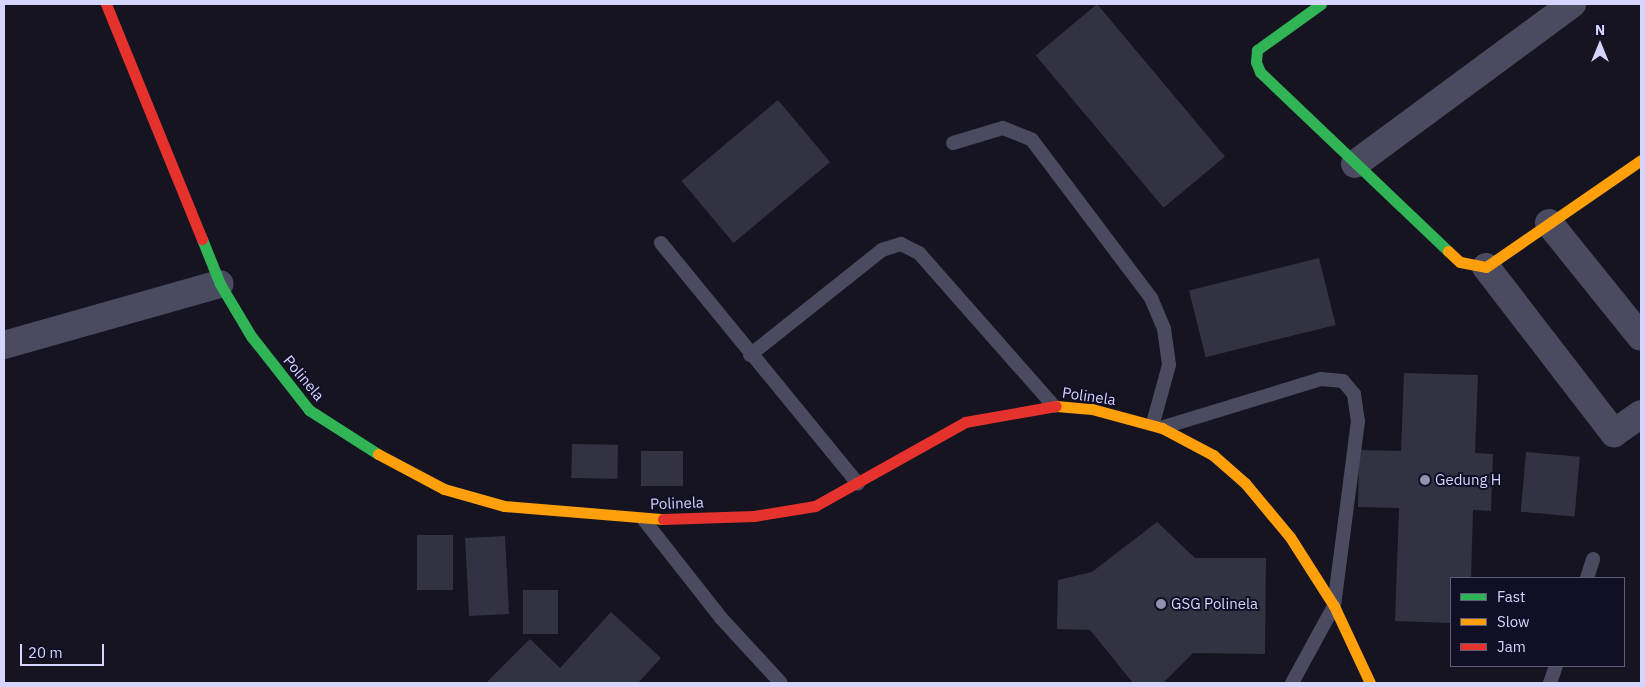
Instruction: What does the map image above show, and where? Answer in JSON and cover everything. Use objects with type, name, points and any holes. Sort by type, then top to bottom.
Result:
[{"type":"street","name":"Polinela","points":[[106,4],[220,284],[251,336],[309,410],[373,451],[444,489],[504,506],[644,520],[754,516],[806,507],[858,484],[965,422],[1054,406],[1092,409],[1157,426],[1213,455],[1245,483],[1290,537],[1334,606],[1370,683]]},
{"type":"street","points":[[1321,4],[1257,50],[1256,62],[1260,72],[1460,262],[1486,267],[1614,433],[1641,414]]},
{"type":"street","points":[[1356,164],[1572,4]]},
{"type":"street","points":[[1486,267],[1641,160]]},
{"type":"street","points":[[1549,223],[1641,337]]},
{"type":"street","points":[[4,345],[220,284]]},
{"type":"lane","points":[[953,143],[1003,128],[1032,140],[1151,298],[1164,329],[1169,364],[1157,426],[1321,379],[1336,379],[1350,387],[1359,410],[1334,606],[1292,683]]},
{"type":"lane","points":[[661,243],[750,355],[858,484]]},
{"type":"lane","points":[[750,355],[882,250],[901,244],[919,253],[1054,406]]},
{"type":"lane","points":[[644,520],[721,618],[781,683]]},
{"type":"lane","points":[[1587,577],[1593,559]]},
{"type":"lane","points":[[1550,683],[1556,667]]},
{"type":"building","points":[[1097,4],[1225,156],[1164,208],[1036,55]]},
{"type":"building","points":[[778,100],[830,162],[734,243],[681,181]]},
{"type":"building","points":[[1319,258],[1336,325],[1206,357],[1189,290]]},
{"type":"building","name":"Gedung H","points":[[1404,373],[1478,375],[1475,453],[1493,454],[1491,511],[1473,510],[1471,577],[1450,577],[1450,623],[1395,621],[1399,508],[1358,507],[1359,450],[1401,451]]},
{"type":"building","points":[[572,444],[618,445],[617,479],[571,478]]},
{"type":"building","points":[[641,451],[683,451],[683,486],[641,486]]},
{"type":"building","points":[[1526,452],[1580,457],[1575,516],[1521,512]]},
{"type":"building","name":"GSG Polinela","points":[[1157,522],[1195,558],[1266,558],[1265,654],[1193,653],[1163,683],[1133,683],[1090,630],[1057,629],[1058,580],[1092,572]]},
{"type":"building","points":[[417,535],[453,535],[453,590],[417,590]]},
{"type":"building","points":[[505,536],[509,614],[469,616],[465,538]]},
{"type":"building","points":[[523,590],[558,590],[558,634],[523,634]]},
{"type":"building","points":[[611,612],[661,658],[638,683],[487,682],[530,639],[560,668]]},
{"type":"traffic: fast","points":[[1321,4],[1257,50],[1256,62],[1260,72],[1448,251]]},
{"type":"traffic: fast","points":[[202,239],[220,284],[251,336],[309,410],[378,454]]},
{"type":"traffic: slow","points":[[1448,251],[1460,262],[1486,267],[1641,160]]},
{"type":"traffic: slow","points":[[1056,406],[1092,409],[1162,428],[1213,455],[1245,483],[1290,537],[1334,606],[1370,683]]},
{"type":"traffic: slow","points":[[378,454],[444,489],[504,506],[663,519]]},
{"type":"traffic: jam","points":[[106,4],[202,239]]},
{"type":"traffic: jam","points":[[663,519],[754,516],[815,506],[965,422],[1056,406]]},
{"type":"place","name":"Gedung H","points":[[1425,480]]},
{"type":"place","name":"GSG Polinela","points":[[1161,604]]}]
